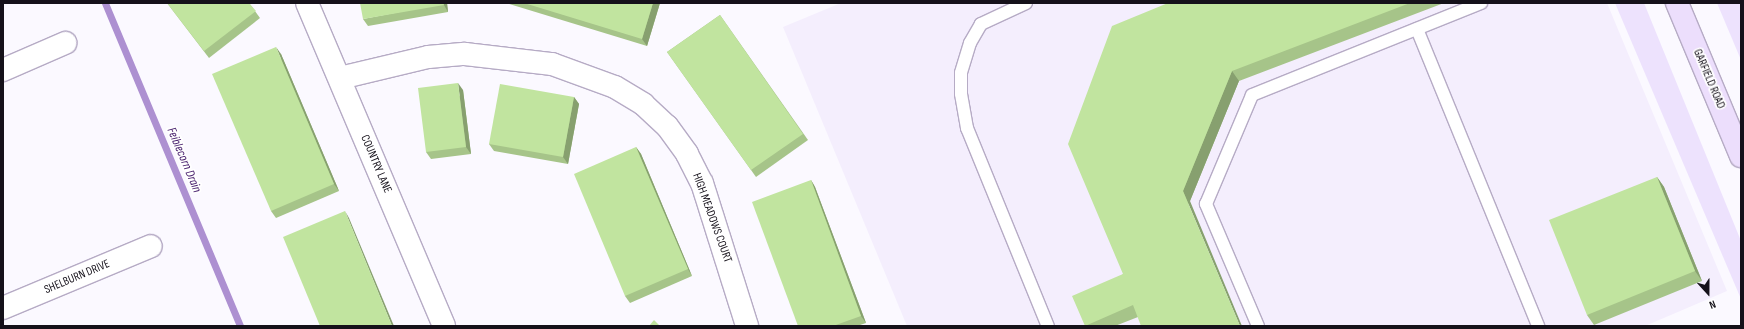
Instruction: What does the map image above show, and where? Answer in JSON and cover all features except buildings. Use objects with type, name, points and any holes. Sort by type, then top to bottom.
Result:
[{"type":"street","name":"COUNTRY LANE","points":[[307,3],[444,326]]},
{"type":"street","name":"GARFIELD ROAD","points":[[1677,3],[1741,156]]},
{"type":"street","points":[[3,70],[65,43]]},
{"type":"street","name":"HIGH MEADOWS COURT","points":[[340,78],[428,56],[465,54],[552,64],[615,87],[643,104],[667,126],[687,154],[702,183],[747,326]]},
{"type":"street","name":"SHELBURN DRIVE","points":[[3,308],[150,246]]},
{"type":"lane","points":[[1026,3],[980,24],[970,43],[961,73],[960,94],[967,128],[1048,326]]},
{"type":"lane","points":[[1258,326],[1206,204],[1252,95],[1481,3]]},
{"type":"lane","points":[[1417,29],[1538,326]]},
{"type":"shaded area","points":[[841,3],[1607,3],[1727,291],[1645,326],[907,326],[783,27]]},
{"type":"shaded area","points":[[1615,3],[1644,3],[1741,241],[1741,299]]},
{"type":"shaded area","points":[[1717,3],[1741,3],[1741,60]]},
{"type":"waterway","name":"Feiblecorn Drain","points":[[105,3],[240,326]]}]
